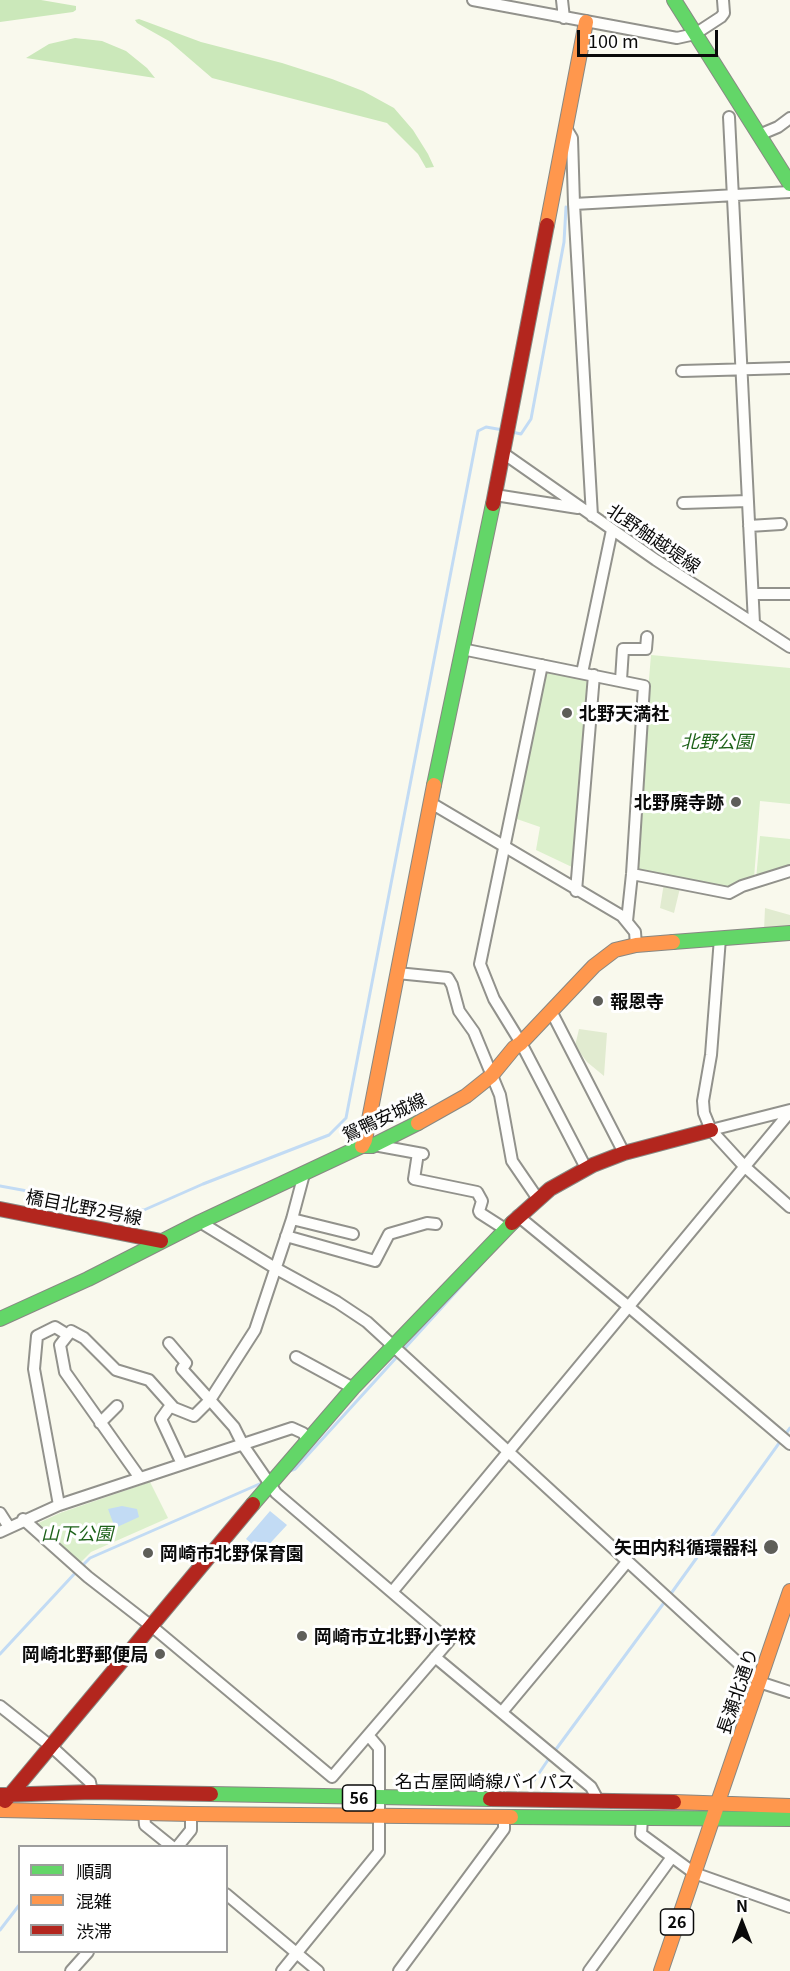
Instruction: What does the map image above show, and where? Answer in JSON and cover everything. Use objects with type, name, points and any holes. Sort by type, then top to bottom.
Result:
[{"type":"street","points":[[562,0],[564,18]]},
{"type":"street","points":[[674,0],[790,184]]},
{"type":"street","points":[[479,1],[677,38],[695,34],[724,14],[723,0]]},
{"type":"street","points":[[505,1229],[480,1214],[483,1202],[477,1192],[414,1179],[421,1153],[368,1146],[365,1140],[462,648],[495,495],[586,22]]},
{"type":"street","points":[[729,117],[731,194],[754,623]]},
{"type":"street","points":[[759,135],[778,127],[790,118]]},
{"type":"street","points":[[566,128],[572,138],[592,516]]},
{"type":"street","points":[[574,204],[790,192]]},
{"type":"street","points":[[682,371],[790,368]]},
{"type":"street","name":"北野舳越堤線","points":[[503,453],[612,530],[790,647]]},
{"type":"street","points":[[495,495],[582,509]]},
{"type":"street","points":[[682,502],[748,501]]},
{"type":"street","points":[[749,526],[781,524]]},
{"type":"street","points":[[576,891],[588,674],[612,530]]},
{"type":"street","points":[[753,594],[790,594]]},
{"type":"street","points":[[621,680],[623,650],[646,648],[647,637]]},
{"type":"street","points":[[462,648],[644,686],[627,921]]},
{"type":"street","points":[[542,665],[480,964],[494,999],[521,1043],[586,1168]]},
{"type":"street","points":[[431,803],[627,921],[635,932],[636,945]]},
{"type":"street","points":[[632,874],[729,893],[742,886],[790,871]]},
{"type":"street","name":"鴛鴨安城線","points":[[0,1319],[88,1279],[200,1222],[402,1132],[466,1096],[491,1076],[514,1048],[594,966],[615,950],[636,945],[790,933]]},
{"type":"street","points":[[720,938],[711,1055],[703,1101],[705,1113],[711,1130],[744,1167],[790,1207]]},
{"type":"street","points":[[397,973],[448,978],[459,1011],[474,1032],[500,1095],[512,1161],[538,1199]]},
{"type":"street","points":[[551,1011],[624,1153]]},
{"type":"street","points":[[0,1808],[5,1795],[49,1746],[307,1439],[518,1216],[569,1177],[624,1153],[790,1111]]},
{"type":"street","points":[[392,1592],[790,1111]]},
{"type":"street","points":[[140,1478],[65,1372],[60,1345],[71,1332],[84,1338],[116,1370],[149,1380],[174,1408],[194,1416],[210,1401],[255,1330],[292,1219],[304,1174]]},
{"type":"street","name":"橋目北野2号線","points":[[0,1209],[161,1241]]},
{"type":"street","points":[[518,1216],[790,1444]]},
{"type":"street","points":[[292,1219],[353,1234]]},
{"type":"street","points":[[200,1222],[367,1322],[759,1682],[790,1692]]},
{"type":"street","points":[[286,1236],[375,1261],[389,1234],[427,1223],[436,1224]]},
{"type":"street","points":[[59,1505],[34,1369],[37,1336],[55,1327],[68,1335]]},
{"type":"street","points":[[23,1520],[88,1577],[332,1777],[449,1641],[276,1493],[243,1445],[234,1427],[182,1369],[186,1363],[169,1343]]},
{"type":"street","points":[[296,1357],[354,1388]]},
{"type":"street","points":[[171,1405],[161,1419],[182,1464]]},
{"type":"street","points":[[100,1423],[117,1406]]},
{"type":"street","points":[[0,1513],[4,1529],[59,1505],[292,1428],[303,1433],[307,1439]]},
{"type":"street","points":[[502,1712],[627,1562]]},
{"type":"street","name":"長瀬北通り","points":[[718,1803],[790,1591]]},
{"type":"street","points":[[435,1657],[591,1787],[598,1800]]},
{"type":"street","points":[[0,1706],[90,1782],[92,1792]]},
{"type":"street","points":[[282,1971],[379,1852],[379,1748],[368,1735]]},
{"type":"street","name":"名古屋岡崎線バイパス","points":[[5,1795],[92,1792],[788,1805]]},
{"type":"street","name":"26","points":[[661,1971],[718,1803]]},
{"type":"street","name":"名古屋岡崎線バイパス","points":[[0,1808],[192,1814],[790,1819]]},
{"type":"street","points":[[144,1813],[145,1825],[170,1845]]},
{"type":"street","points":[[178,1845],[192,1830],[192,1814]]},
{"type":"street","points":[[399,1971],[504,1829],[504,1817]]},
{"type":"street","points":[[642,1818],[641,1834],[694,1873],[790,1907]]},
{"type":"street","points":[[589,1971],[672,1857]]},
{"type":"street","points":[[228,1896],[318,1971]]},
{"type":"street","points":[[71,1971],[87,1953]]},
{"type":"green space","points":[[0,0],[41,0],[76,6],[76,10],[0,22]]},
{"type":"green space","points":[[139,19],[201,42],[282,63],[363,91],[394,108],[413,130],[434,167],[426,168],[418,154],[387,123],[212,78],[169,41],[137,23],[135,20]]},
{"type":"green space","points":[[75,38],[102,41],[126,51],[147,68],[155,78],[26,58],[49,44]]},
{"type":"green space","name":"北野公園","points":[[651,655],[790,668],[790,804],[760,801],[754,878],[729,889],[633,870]]},
{"type":"green space","points":[[544,669],[590,676],[574,868],[536,850],[540,827],[514,818]]},
{"type":"green space","points":[[760,836],[790,839],[790,868],[756,879]]},
{"type":"green space","points":[[664,883],[680,888],[674,913],[660,908]]},
{"type":"green space","points":[[765,908],[790,915],[790,928],[764,930]]},
{"type":"green space","points":[[579,1029],[607,1033],[604,1076],[587,1062],[575,1046]]},
{"type":"green space","name":"山下公園","points":[[150,1482],[168,1518],[91,1552],[78,1565],[30,1527],[60,1513]]},
{"type":"water","points":[[122,1506],[137,1509],[139,1517],[115,1528],[108,1509]]},
{"type":"water","points":[[270,1511],[287,1525],[262,1552],[246,1539]]},
{"type":"waterway","points":[[512,432],[521,434],[531,419],[564,242],[566,207]]},
{"type":"waterway","points":[[0,1186],[131,1210],[144,1210],[203,1184],[329,1135],[346,1118],[478,431],[486,427],[503,430]]},
{"type":"waterway","points":[[287,1472],[295,1469],[485,1260]]},
{"type":"waterway","points":[[670,1595],[790,1428]]},
{"type":"waterway","points":[[82,1566],[90,1558],[264,1482]]},
{"type":"waterway","points":[[0,1654],[77,1571]]},
{"type":"waterway","points":[[554,1752],[666,1600]]},
{"type":"waterway","points":[[531,1785],[550,1757]]},
{"type":"waterway","points":[[0,1930],[18,1907]]},
{"type":"traffic: fast","points":[[674,0],[790,184]]},
{"type":"traffic: fast","points":[[434,785],[493,504]]},
{"type":"traffic: fast","points":[[673,942],[790,933]]},
{"type":"traffic: fast","points":[[0,1319],[88,1279],[200,1222],[362,1146],[372,1146],[418,1123]]},
{"type":"traffic: fast","points":[[253,1504],[353,1388],[512,1223]]},
{"type":"traffic: fast","points":[[211,1794],[490,1799]]},
{"type":"traffic: fast","points":[[511,1817],[790,1819]]},
{"type":"traffic: slow","points":[[547,225],[586,22]]},
{"type":"traffic: slow","points":[[362,1146],[434,785]]},
{"type":"traffic: slow","points":[[418,1123],[466,1096],[491,1076],[514,1048],[594,966],[615,950],[636,945],[673,942]]},
{"type":"traffic: slow","points":[[718,1802],[790,1591]]},
{"type":"traffic: slow","points":[[674,1802],[790,1806]]},
{"type":"traffic: slow","points":[[661,1971],[716,1809]]},
{"type":"traffic: slow","points":[[0,1810],[511,1817]]},
{"type":"traffic: jam","points":[[493,504],[547,225]]},
{"type":"traffic: jam","points":[[512,1223],[550,1189],[593,1165],[624,1153],[711,1130]]},
{"type":"traffic: jam","points":[[0,1209],[161,1241]]},
{"type":"traffic: jam","points":[[5,1801],[253,1504]]},
{"type":"traffic: jam","points":[[0,1795],[92,1792],[211,1794]]},
{"type":"traffic: jam","points":[[490,1799],[674,1802]]},
{"type":"place","name":"北野天満社","points":[[567,713]]},
{"type":"place","name":"北野廃寺跡","points":[[736,802]]},
{"type":"place","name":"報恩寺","points":[[598,1001]]},
{"type":"place","name":"矢田内科循環器科","points":[[771,1547]]},
{"type":"place","name":"岡崎市北野保育園","points":[[148,1553]]},
{"type":"place","name":"岡崎市立北野小学校","points":[[302,1636]]},
{"type":"place","name":"岡崎北野郵便局","points":[[160,1654]]}]
